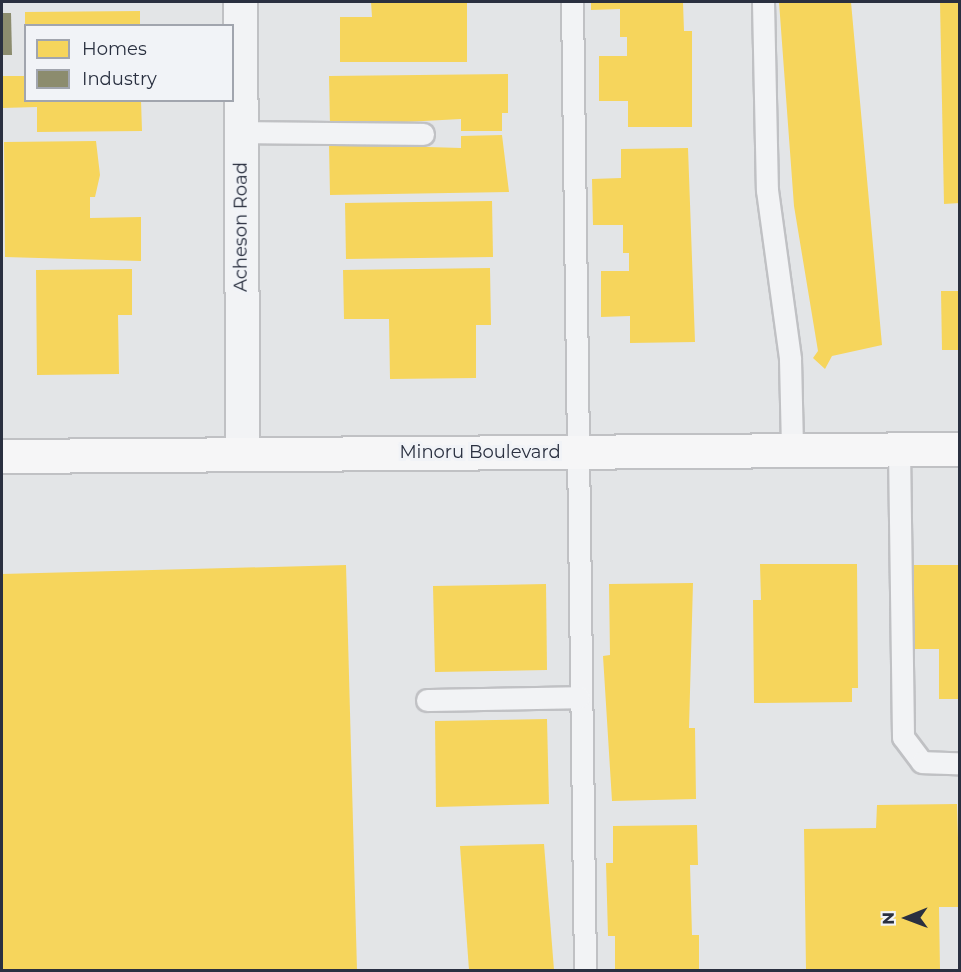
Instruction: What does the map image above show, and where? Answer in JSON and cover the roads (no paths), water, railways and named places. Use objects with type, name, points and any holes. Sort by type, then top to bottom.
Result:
[{"type":"street","name":"Acheson Road","points":[[240,2],[242,453]]},
{"type":"street","name":"Minoru Boulevard","points":[[2,456],[960,448]]},
{"type":"lane","points":[[572,2],[581,452],[579,697],[585,970]]},
{"type":"lane","points":[[762,2],[767,190],[790,359],[792,450]]},
{"type":"lane","points":[[241,132],[423,134]]},
{"type":"lane","points":[[899,449],[903,737],[922,762],[960,763]]},
{"type":"lane","points":[[427,700],[579,697]]}]
